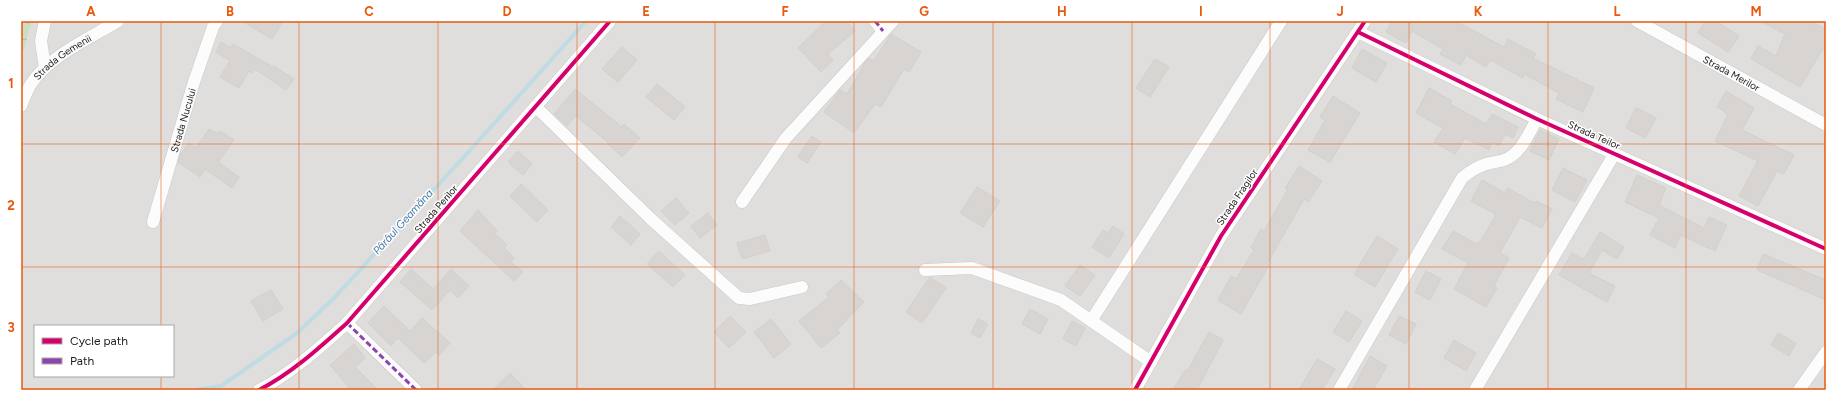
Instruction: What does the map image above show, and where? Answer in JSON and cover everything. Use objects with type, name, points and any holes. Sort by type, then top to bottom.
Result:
[{"type":"street","points":[[45,21],[41,41],[46,67]]},
{"type":"street","name":"Strada Gemenii","points":[[21,106],[32,83],[46,67],[61,55],[118,21]]},
{"type":"street","name":"Strada Nucului","points":[[153,222],[194,82],[213,27],[217,21]]},
{"type":"street","name":"Strada Perilor","points":[[259,390],[276,381],[311,356],[347,323],[610,21]]},
{"type":"street","points":[[874,21],[883,31]]},
{"type":"street","points":[[742,202],[786,138],[893,21]]},
{"type":"street","points":[[1091,321],[1282,21]]},
{"type":"street","name":"Strada Fragilor","points":[[1135,390],[1221,236],[1365,21]]},
{"type":"street","name":"Strada Merilor","points":[[1637,21],[1826,126]]},
{"type":"street","name":"Strada Teilor","points":[[1358,32],[1537,119],[1826,249]]},
{"type":"street","points":[[536,107],[651,219],[739,298],[750,299],[802,287]]},
{"type":"street","points":[[1339,390],[1462,178],[1472,170],[1485,164],[1505,160],[1514,154],[1522,145],[1537,119]]},
{"type":"street","points":[[1475,390],[1615,153]]},
{"type":"street","points":[[925,270],[972,268],[1061,300],[1151,362]]},
{"type":"street","points":[[347,323],[416,390]]},
{"type":"street","points":[[1799,390],[1826,352]]},
{"type":"shaded area","points":[[32,21],[1826,21],[1826,390],[21,390],[21,51],[24,50]]},
{"type":"green space","points":[[21,21],[32,21],[24,50],[21,51]]},
{"type":"building","points":[[242,21],[283,21],[272,39]]},
{"type":"building","points":[[826,21],[846,21],[855,31],[828,54],[833,60],[821,72],[798,48]]},
{"type":"building","points":[[1392,21],[1455,21],[1504,47],[1508,39],[1536,54],[1533,58],[1594,88],[1583,112],[1556,99],[1559,93],[1524,74],[1523,78],[1490,60],[1486,67],[1466,55],[1461,65],[1440,54],[1443,49],[1412,31],[1406,43],[1386,32]]},
{"type":"building","points":[[1705,21],[1716,21],[1739,36],[1728,52],[1698,33]]},
{"type":"building","points":[[1759,21],[1809,21],[1826,29],[1826,52],[1822,50],[1800,87],[1751,59],[1758,46],[1776,56],[1785,34]]},
{"type":"building","points":[[891,34],[921,52],[909,72],[904,69],[881,107],[875,104],[854,133],[824,112],[840,90],[847,94],[866,61],[869,58],[874,61]]},
{"type":"building","points":[[221,42],[231,48],[233,44],[273,67],[274,66],[294,79],[286,90],[255,69],[252,73],[249,71],[239,88],[220,77],[230,61],[216,52]]},
{"type":"building","points":[[622,47],[637,60],[618,82],[602,69]]},
{"type":"building","points":[[1362,49],[1387,63],[1376,82],[1352,68]]},
{"type":"building","points":[[1155,59],[1169,67],[1150,97],[1136,88]]},
{"type":"building","points":[[657,84],[685,107],[674,120],[646,97]]},
{"type":"building","points":[[1429,88],[1452,101],[1450,104],[1486,124],[1492,114],[1518,127],[1513,138],[1505,134],[1499,146],[1492,142],[1489,150],[1465,138],[1455,154],[1434,142],[1443,128],[1416,113]]},
{"type":"building","points":[[575,89],[622,127],[624,124],[640,138],[622,157],[607,143],[608,142],[576,116],[567,126],[554,114]]},
{"type":"building","points":[[1726,91],[1754,108],[1742,130],[1794,155],[1784,174],[1777,171],[1758,206],[1739,196],[1758,161],[1715,141],[1728,114],[1717,107]]},
{"type":"building","points":[[1333,96],[1360,113],[1330,162],[1308,150],[1325,120],[1320,117]]},
{"type":"building","points":[[1636,108],[1656,118],[1645,138],[1626,128]]},
{"type":"building","points":[[209,129],[218,134],[220,131],[234,140],[218,162],[239,177],[232,188],[205,169],[200,177],[178,162],[180,155],[189,143],[196,148]]},
{"type":"building","points":[[1540,130],[1559,139],[1549,160],[1530,151]]},
{"type":"building","points":[[812,136],[821,142],[807,163],[798,157]]},
{"type":"building","points":[[518,151],[532,164],[523,175],[508,162]]},
{"type":"building","points":[[1299,166],[1322,181],[1308,202],[1304,199],[1267,264],[1269,265],[1241,314],[1218,300],[1231,276],[1236,279],[1254,250],[1251,248],[1261,229],[1264,231],[1288,189],[1285,188]]},
{"type":"building","points":[[1563,168],[1587,180],[1575,202],[1552,190]]},
{"type":"building","points":[[1637,175],[1666,188],[1659,205],[1704,228],[1709,217],[1727,225],[1715,251],[1681,235],[1675,248],[1650,235],[1659,218],[1625,202]]},
{"type":"building","points":[[1482,180],[1505,193],[1508,188],[1534,203],[1536,201],[1552,209],[1542,228],[1520,217],[1500,253],[1509,258],[1494,286],[1497,288],[1486,307],[1454,289],[1468,263],[1442,249],[1453,231],[1477,244],[1478,242],[1480,243],[1496,214],[1471,201]]},
{"type":"building","points":[[521,184],[548,210],[537,222],[510,196]]},
{"type":"building","points":[[977,187],[1000,201],[983,227],[960,213]]},
{"type":"building","points":[[676,198],[689,213],[675,225],[661,211]]},
{"type":"building","points":[[478,210],[497,231],[495,234],[507,245],[504,248],[514,258],[511,262],[523,272],[514,281],[460,231]]},
{"type":"building","points":[[708,213],[717,225],[700,238],[691,226]]},
{"type":"building","points":[[620,216],[640,234],[631,245],[611,227]]},
{"type":"building","points":[[1113,226],[1124,234],[1109,258],[1092,247],[1103,230],[1108,233]]},
{"type":"building","points":[[1600,232],[1624,247],[1617,259],[1602,250],[1589,273],[1615,286],[1607,302],[1559,275],[1572,253],[1584,259]]},
{"type":"building","points":[[765,235],[770,251],[742,259],[737,243]]},
{"type":"building","points":[[1377,236],[1398,249],[1375,287],[1354,274]]},
{"type":"building","points":[[659,251],[685,275],[673,287],[647,264]]},
{"type":"building","points":[[1763,254],[1826,280],[1826,300],[1757,270]]},
{"type":"building","points":[[1080,265],[1095,275],[1080,296],[1065,286]]},
{"type":"building","points":[[411,269],[433,289],[451,269],[469,286],[458,298],[450,290],[432,310],[400,282]]},
{"type":"building","points":[[1426,271],[1441,279],[1430,300],[1415,292]]},
{"type":"building","points":[[930,277],[946,288],[922,323],[906,312]]},
{"type":"building","points":[[841,280],[864,302],[837,330],[840,333],[821,348],[799,321],[829,297],[826,294]]},
{"type":"building","points":[[271,290],[283,309],[263,321],[251,301]]},
{"type":"building","points":[[384,306],[410,331],[422,318],[450,343],[439,355],[436,352],[424,363],[398,338],[391,346],[368,323]]},
{"type":"building","points":[[1030,309],[1048,319],[1040,334],[1022,324]]},
{"type":"building","points":[[1346,311],[1362,321],[1349,342],[1333,332]]},
{"type":"building","points":[[730,316],[746,332],[729,348],[714,332]]},
{"type":"building","points":[[1399,316],[1416,324],[1406,344],[1389,335]]},
{"type":"building","points":[[771,319],[791,344],[774,358],[754,332]]},
{"type":"building","points":[[978,319],[988,324],[980,338],[971,333]]},
{"type":"building","points":[[1072,321],[1085,328],[1076,346],[1063,339]]},
{"type":"building","points":[[1209,332],[1223,340],[1197,390],[1173,390],[1186,369],[1188,370]]},
{"type":"building","points":[[1778,333],[1796,343],[1789,356],[1771,345]]},
{"type":"building","points":[[1454,340],[1476,353],[1466,371],[1444,358]]},
{"type":"building","points":[[354,344],[365,358],[355,367],[378,390],[351,390],[330,365]]},
{"type":"building","points":[[1370,356],[1387,366],[1373,390],[1352,390]]},
{"type":"building","points":[[1317,359],[1335,369],[1322,390],[1299,390]]},
{"type":"building","points":[[510,373],[526,390],[493,390]]},
{"type":"waterway","name":"Pârâul Geamăna","points":[[195,390],[221,386],[297,333],[335,297],[586,21]]},
{"type":"marked path","points":[[875,21],[883,31]]},
{"type":"marked path","points":[[347,323],[416,390]]},
{"type":"cycle path","points":[[259,390],[294,368],[316,351],[347,323],[610,21]]},
{"type":"cycle path","points":[[1135,390],[1221,236],[1365,21]]},
{"type":"cycle path","points":[[1358,32],[1537,119],[1826,249]]}]
